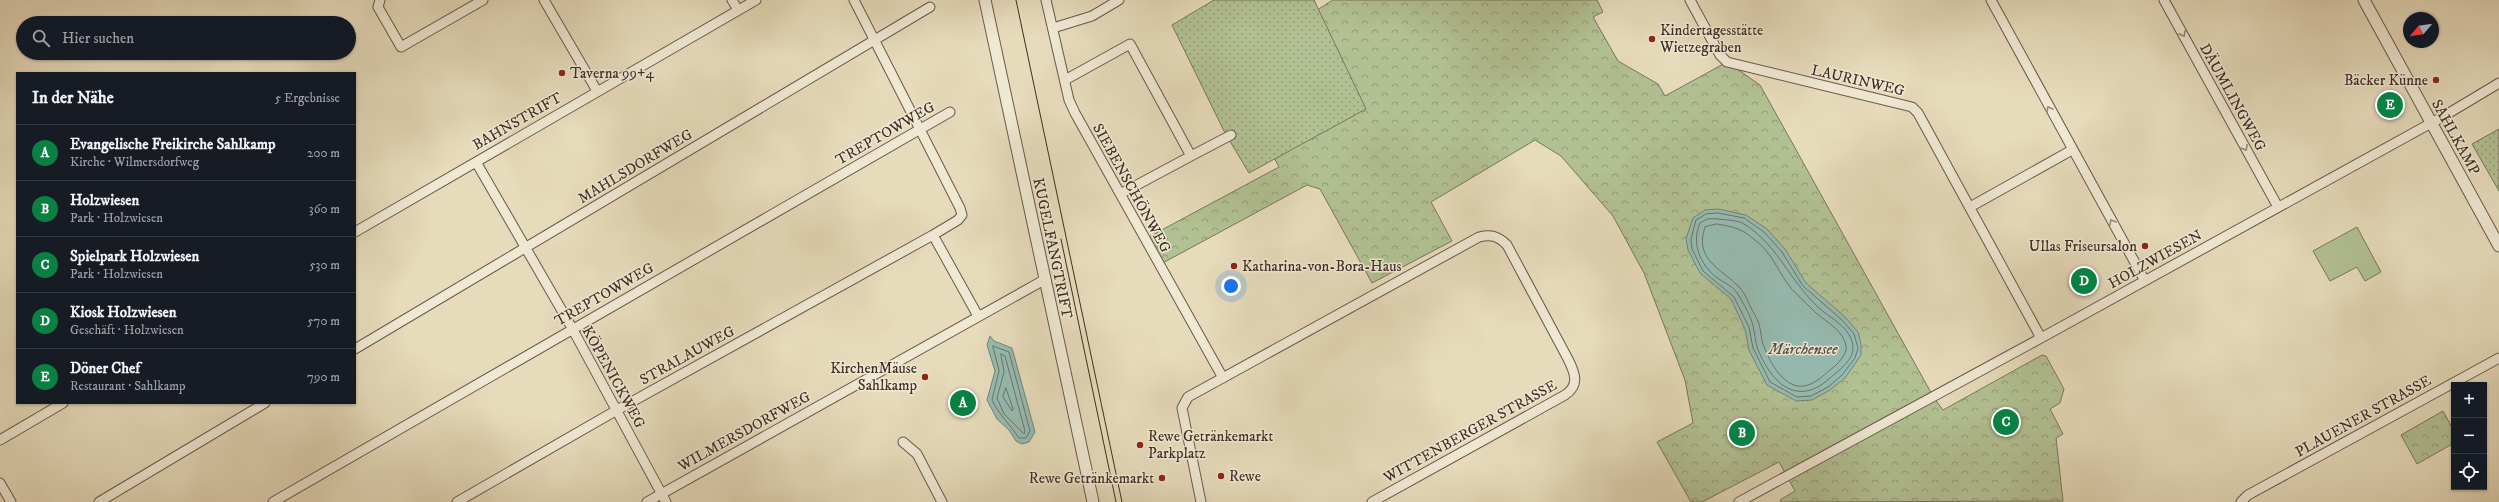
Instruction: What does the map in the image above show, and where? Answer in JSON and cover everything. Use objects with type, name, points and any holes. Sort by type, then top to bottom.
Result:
[{"type":"street","points":[[380,0],[378,7],[401,47],[483,0]]},
{"type":"street","points":[[544,0],[597,91]]},
{"type":"street","points":[[732,0],[738,10]]},
{"type":"street","name":"BAHNSTRIFT","points":[[356,231],[756,0]]},
{"type":"street","points":[[854,0],[919,129]]},
{"type":"street","name":"KUGELFANGTRIFT","points":[[985,0],[1044,280],[1093,502]]},
{"type":"street","name":"SIEBENSCHÖNWEG","points":[[1046,0],[1065,80],[1075,113],[1223,378]]},
{"type":"street","points":[[1053,28],[1092,16],[1120,0]]},
{"type":"street","name":"LAURINWEG","points":[[1690,0],[1720,55],[1727,62],[1912,107],[1918,113],[2042,338]]},
{"type":"street","points":[[1991,0],[2145,281]]},
{"type":"street","name":"DÄUMLINGWEG","points":[[2164,0],[2278,207]]},
{"type":"street","name":"SAHLKAMP","points":[[2364,0],[2499,246]]},
{"type":"street","name":"MAHLSDORFWEG","points":[[356,348],[930,8]]},
{"type":"street","points":[[1065,80],[1130,44],[1192,156]]},
{"type":"street","name":"HOLZWIESEN","points":[[1739,502],[2042,338],[2432,123],[2499,83]]},
{"type":"street","name":"TREPTOWWEG","points":[[273,502],[572,328],[950,112]]},
{"type":"street","name":"STRALAUWEG","points":[[457,502],[617,410],[958,220],[962,215],[919,129]]},
{"type":"street","points":[[1120,194],[1230,135]]},
{"type":"street","points":[[1970,207],[2072,150]]},
{"type":"street","name":"KÖPENICKWEG","points":[[476,162],[572,328],[664,498]]},
{"type":"street","name":"WITTENBERGER STRASSE","points":[[1201,502],[1182,408],[1188,397],[1479,237],[1489,234],[1500,238],[1512,255],[1571,366],[1575,378],[1575,384],[1571,391],[1372,502]]},
{"type":"street","points":[[933,235],[978,316]]},
{"type":"street","name":"WILMERSDORFWEG","points":[[647,502],[664,498],[978,316],[1044,280]]},
{"type":"street","name":"PLAUENER STRASSE","points":[[2242,502],[2248,495],[2499,358]]},
{"type":"street","points":[[0,440],[61,404]]},
{"type":"street","points":[[99,502],[263,404]]},
{"type":"street","points":[[903,442],[917,454],[942,502]]},
{"type":"street","points":[[0,483],[11,502]]},
{"type":"green space","points":[[1214,0],[1314,0],[1366,109],[1249,173],[1225,133],[1172,25]]},
{"type":"green space","points":[[1333,0],[1597,0],[1603,12],[1593,17],[1618,61],[1658,84],[1665,96],[1727,62],[1760,85],[1934,398],[1943,410],[2042,355],[2046,356],[2064,389],[2060,403],[2050,409],[2063,434],[2056,438],[2063,501],[1781,502],[1780,500],[1795,491],[1779,462],[1702,502],[1691,502],[1657,442],[1693,423],[1685,380],[1644,273],[1613,216],[1561,156],[1535,140],[1431,202],[1452,241],[1372,283],[1320,189],[1307,185],[1159,265],[1145,239],[1279,167],[1226,67]]},
{"type":"green space","points":[[2499,129],[2499,191],[2472,144]]},
{"type":"green space","points":[[2357,227],[2381,272],[2365,281],[2357,267],[2330,281],[2313,251]]},
{"type":"green space","points":[[2443,411],[2451,426],[2451,445],[2417,464],[2401,435]]},
{"type":"water","name":"Märchensee","points":[[1718,209],[1746,215],[1767,229],[1785,249],[1806,283],[1845,317],[1858,332],[1861,344],[1861,355],[1845,378],[1830,390],[1812,400],[1796,401],[1767,385],[1749,350],[1745,329],[1731,299],[1700,273],[1688,250],[1686,239],[1693,218],[1705,210]]},
{"type":"water","points":[[990,336],[994,341],[1012,348],[1035,432],[1029,442],[1022,444],[1016,441],[1009,430],[997,419],[987,400],[995,371],[987,345]]},
{"type":"tram line","points":[[1016,0],[1122,502]]},
{"type":"tram line","points":[[1061,239],[1116,502]]},
{"type":"place","name":"Kindertagesstätte Wietzegraben","points":[[1652,39]]},
{"type":"place","name":"Taverna 99+4","points":[[562,73]]},
{"type":"place","name":"Bäcker Künne","points":[[2436,80]]},
{"type":"place","name":"Döner Chef","points":[[2390,105]]},
{"type":"place","name":"Ullas Friseursalon","points":[[2145,246]]},
{"type":"place","name":"Katharina-von-Bora-Haus","points":[[1234,266]]},
{"type":"place","name":"Kiosk Holzwiesen","points":[[2084,281]]},
{"type":"place","name":"KirchenMäuse Sahlkamp","points":[[925,377]]},
{"type":"place","name":"Evangelische Freikirche Sahlkamp","points":[[963,403]]},
{"type":"place","name":"Spielpark Holzwiesen","points":[[2006,422]]},
{"type":"place","name":"Holzwiesen","points":[[1742,433]]},
{"type":"place","name":"Rewe Getränkemarkt Parkplatz","points":[[1140,445]]},
{"type":"place","name":"Rewe","points":[[1221,476]]},
{"type":"place","name":"Rewe Getränkemarkt","points":[[1162,478]]}]
